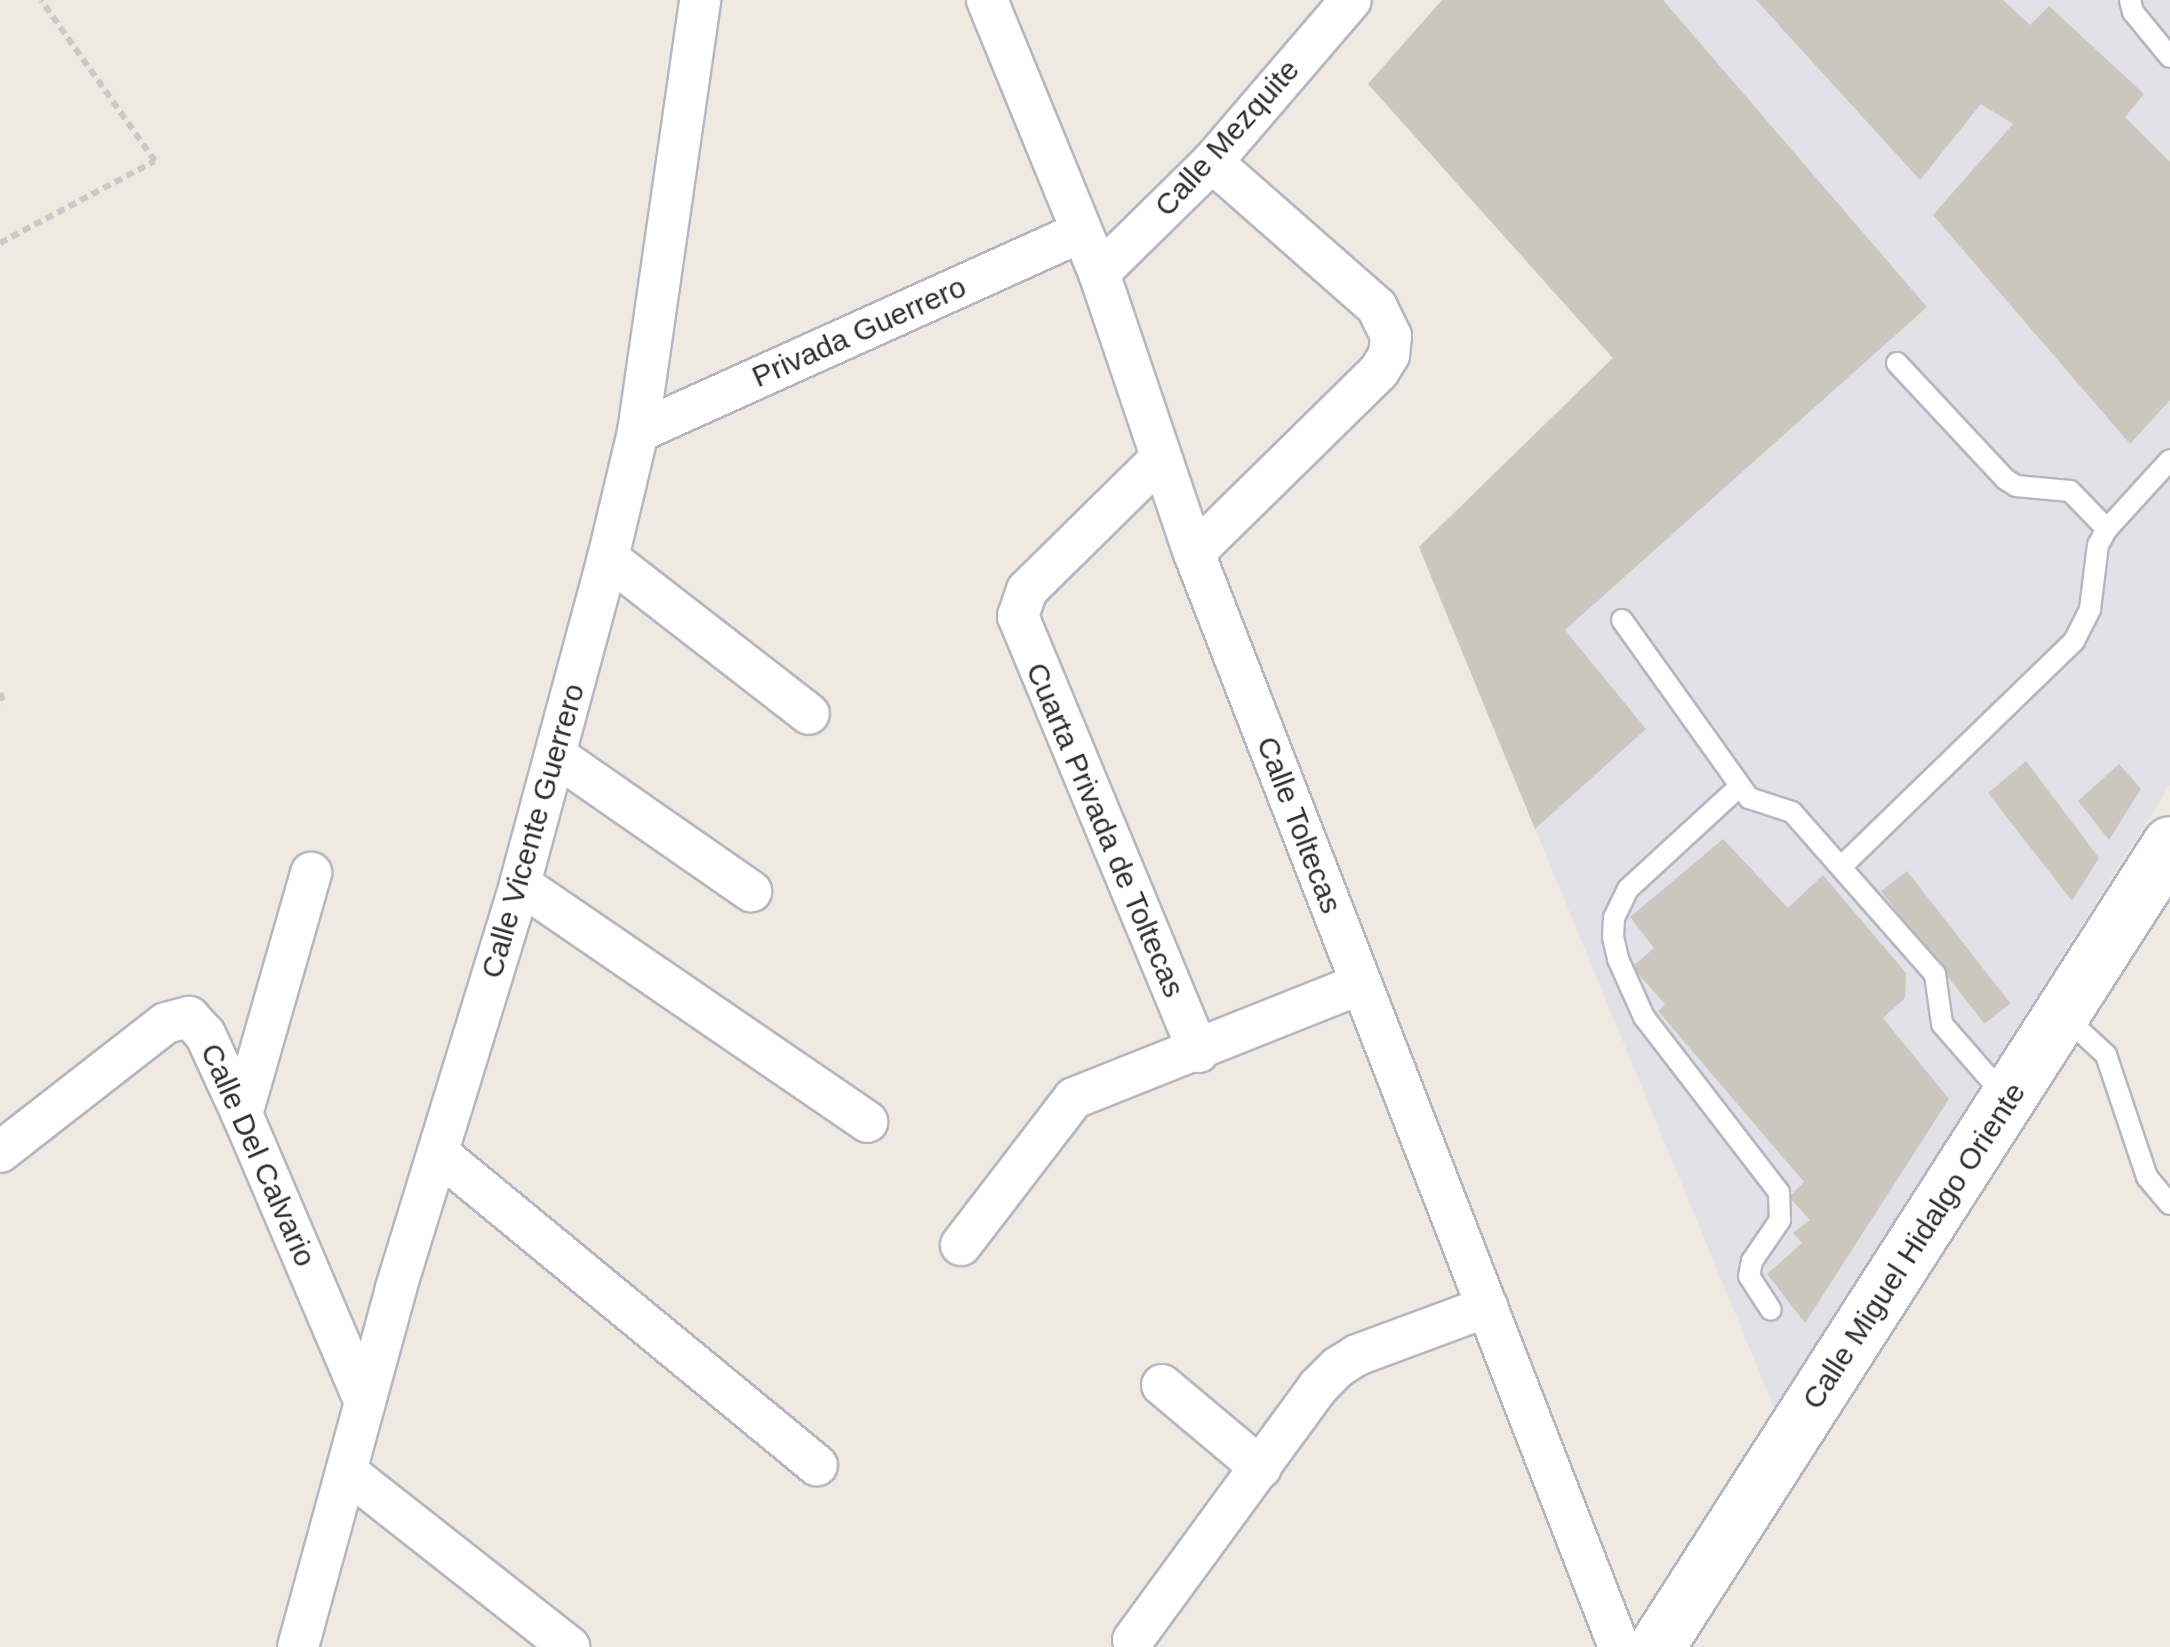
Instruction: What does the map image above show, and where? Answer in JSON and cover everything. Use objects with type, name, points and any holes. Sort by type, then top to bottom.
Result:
[{"type":"street","name":"Calle Vicente Guerrero","points":[[298,1647],[365,1402],[520,884],[608,558],[638,432],[700,0]]},
{"type":"street","name":"Calle Toltecas","points":[[987,0],[1099,273],[1194,553],[1619,1647]]},
{"type":"street","name":"Calle Mezquite","points":[[1099,273],[1212,162],[1350,0]]},
{"type":"street","points":[[1194,553],[1379,371],[1390,354],[1390,336],[1378,307],[1212,162]]},
{"type":"street","name":"Privada Guerrero","points":[[638,432],[1080,232]]},
{"type":"street","name":"Cuarta Privada de Toltecas","points":[[1160,459],[1027,590],[1019,608],[1020,628],[1199,1052]]},
{"type":"street","points":[[608,558],[810,714]]},
{"type":"street","points":[[556,755],[751,890]]},
{"type":"street","name":"Calle Miguel Hidalgo Oriente","points":[[1656,1647],[2167,858]]},
{"type":"street","points":[[242,1114],[311,873]]},
{"type":"street","points":[[520,884],[867,1122]]},
{"type":"street","points":[[961,1245],[1074,1098],[1199,1052],[1361,984]]},
{"type":"street","name":"Calle Del Calvario","points":[[0,1152],[178,1018],[189,1017],[205,1034],[242,1114],[365,1402]]},
{"type":"street","points":[[438,1153],[817,1465]]},
{"type":"street","points":[[1133,1640],[1318,1387],[1338,1367],[1358,1355],[1486,1307]]},
{"type":"street","points":[[1162,1385],[1260,1468]]},
{"type":"street","points":[[348,1472],[569,1647]]},
{"type":"lane","points":[[2130,0],[2133,12],[2168,50]]},
{"type":"lane","points":[[1896,364],[2005,479],[2016,486],[2070,492],[2108,529]]},
{"type":"lane","points":[[1843,865],[2074,641],[2090,609],[2095,557],[2108,529],[2170,460]]},
{"type":"lane","points":[[1622,620],[1753,802],[1792,812],[1843,865],[1935,974],[1942,1024],[2008,1100]]},
{"type":"lane","points":[[1740,786],[1628,889],[1614,918],[1613,937],[1618,959],[1644,1016],[1779,1192],[1780,1220],[1752,1262],[1748,1276],[1771,1310]]},
{"type":"lane","points":[[2063,1014],[2106,1054],[2147,1177],[2170,1204]]},
{"type":"path","points":[[0,242],[155,161],[41,0]]},
{"type":"path","points":[[0,693],[5,705]]},
{"type":"shaded area","points":[[1442,0],[2170,0],[2170,785],[1775,1410],[1419,547],[1612,358],[1369,84]]},
{"type":"building","points":[[1442,0],[1663,0],[1927,307],[1565,630],[1646,729],[1535,829],[1419,547],[1613,358],[1368,84]]},
{"type":"building","points":[[1756,0],[2003,0],[2030,25],[2049,6],[2144,94],[2125,117],[2170,162],[2170,400],[2130,444],[1933,215],[2013,124],[1981,104],[1920,180]]},
{"type":"building","points":[[2026,761],[2099,858],[2072,901],[1988,793]]},
{"type":"building","points":[[2119,764],[2141,789],[2109,840],[2078,801]]},
{"type":"building","points":[[1723,839],[1788,908],[1823,875],[1906,973],[1905,998],[1883,1018],[1949,1099],[1805,1323],[1767,1274],[1802,1243],[1793,1233],[1810,1220],[1789,1197],[1804,1182],[1658,1011],[1665,1004],[1632,967],[1654,948],[1630,917]]},
{"type":"building","points":[[1907,871],[2010,1003],[1984,1024],[1881,891]]}]
